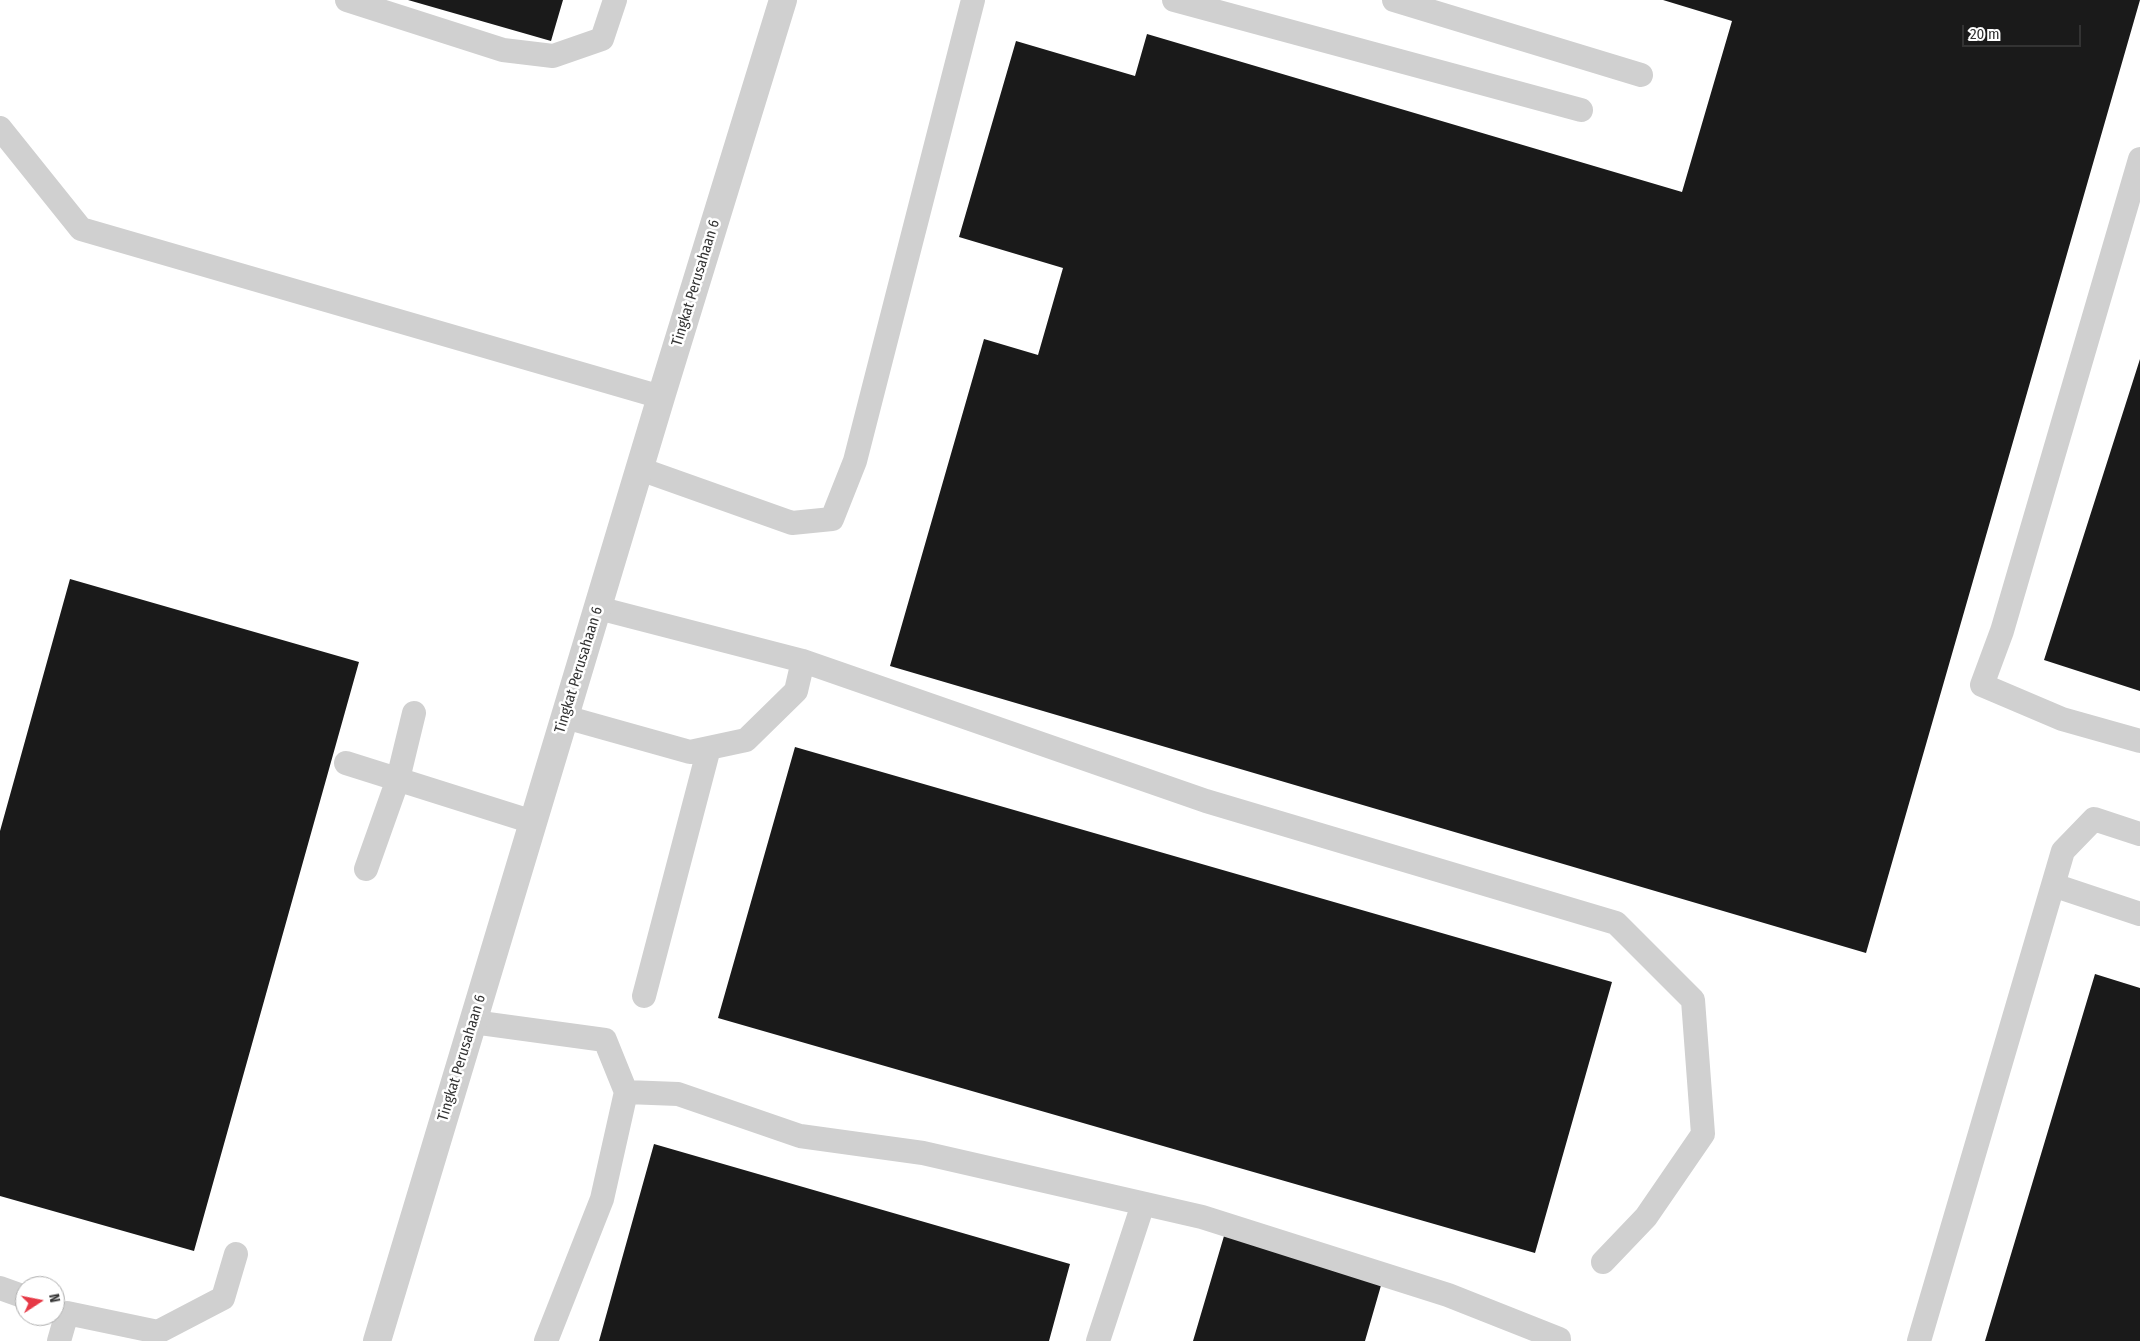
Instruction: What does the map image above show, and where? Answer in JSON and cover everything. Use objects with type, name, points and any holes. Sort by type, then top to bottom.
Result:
[{"type":"street","name":"Tingkat Perusahaan 6","points":[[377,1341],[661,397],[783,0]]},
{"type":"lane","points":[[346,0],[503,50],[553,56],[602,39],[615,0]]},
{"type":"lane","points":[[640,469],[792,523],[832,519],[855,461],[973,0]]},
{"type":"lane","points":[[1174,0],[1581,110]]},
{"type":"lane","points":[[1394,0],[1641,75]]},
{"type":"lane","points":[[0,128],[81,229],[661,397]]},
{"type":"lane","points":[[2140,159],[2002,630],[1982,685],[2062,719],[2140,741]]},
{"type":"lane","points":[[598,608],[802,661],[1206,801],[1616,923],[1693,1000],[1703,1134],[1646,1217],[1604,1262]]},
{"type":"lane","points":[[565,718],[690,752],[746,740],[796,691],[802,661]]},
{"type":"lane","points":[[366,869],[398,780],[414,713]]},
{"type":"lane","points":[[644,996],[709,748]]},
{"type":"lane","points":[[346,763],[533,822]]},
{"type":"lane","points":[[1919,1341],[2063,850],[2094,819],[2140,834]]},
{"type":"lane","points":[[2053,885],[2140,914]]},
{"type":"lane","points":[[473,1022],[605,1040],[626,1092],[602,1199],[546,1341]]},
{"type":"lane","points":[[626,1092],[678,1094],[800,1136],[923,1153],[1202,1217],[1448,1295],[1559,1339],[1559,1341]]},
{"type":"lane","points":[[1098,1341],[1143,1204]]},
{"type":"lane","points":[[65,1312],[158,1332],[223,1298],[236,1254]]},
{"type":"lane","points":[[0,1288],[15,1293]]},
{"type":"lane","points":[[59,1341],[60,1326]]},
{"type":"building","points":[[408,0],[563,0],[551,41]]},
{"type":"building","points":[[1663,0],[2140,0],[1866,953],[890,666],[984,339],[1038,355],[1063,268],[959,237],[1016,41],[1135,76],[1147,34],[1682,192],[1732,21]]},
{"type":"building","points":[[2140,359],[2140,691],[2044,660]]},
{"type":"building","points":[[70,579],[359,662],[194,1251],[0,1196],[0,831]]},
{"type":"building","points":[[795,747],[1612,982],[1535,1253],[718,1018]]},
{"type":"building","points":[[2095,974],[2140,988],[2140,1341],[1985,1341]]},
{"type":"building","points":[[654,1144],[1070,1264],[1049,1341],[599,1341]]},
{"type":"building","points":[[1224,1236],[1382,1282],[1365,1341],[1193,1341]]}]
